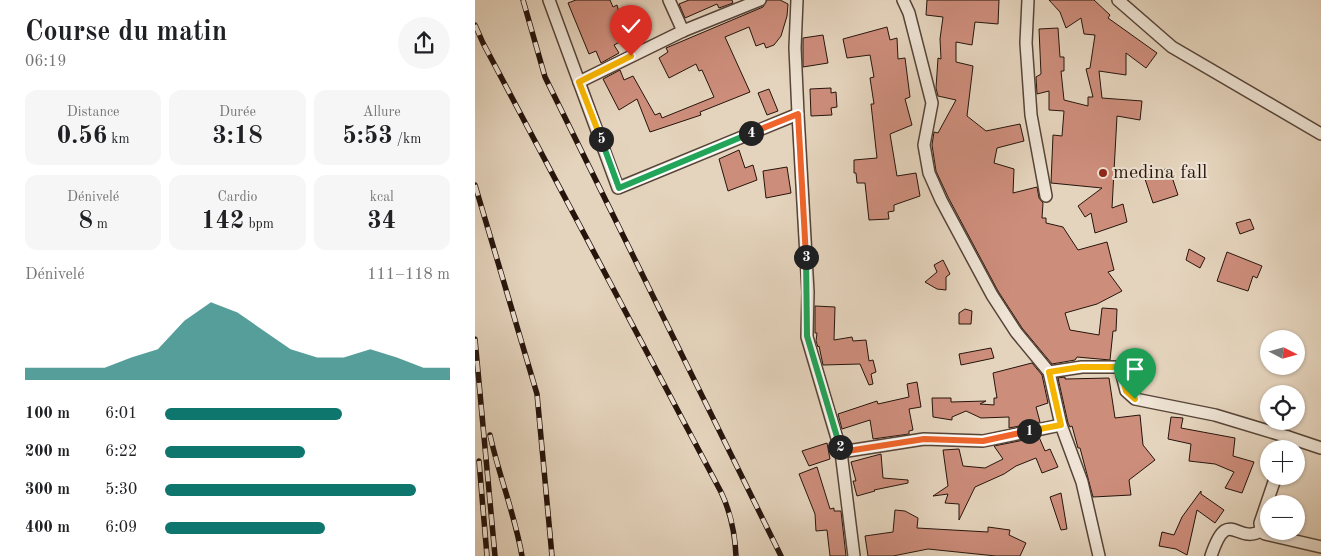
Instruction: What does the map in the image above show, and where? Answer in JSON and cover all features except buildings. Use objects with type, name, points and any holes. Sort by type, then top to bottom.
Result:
[{"type":"street","points":[[549,0],[619,188],[798,114]]},
{"type":"street","points":[[669,0],[683,31]]},
{"type":"street","points":[[579,82],[683,31],[760,0]]},
{"type":"street","points":[[797,0],[795,48],[808,292],[807,336],[841,452],[854,556]]},
{"type":"street","points":[[903,0],[909,12],[932,103],[924,145],[929,173],[941,200],[992,295],[1016,332],[1049,372],[1061,425],[1082,482],[1099,556]]},
{"type":"street","points":[[1028,0],[1026,43],[1030,106],[1046,196]]},
{"type":"street","points":[[1118,0],[1172,47],[1321,134]]},
{"type":"street","points":[[1049,372],[1081,367],[1120,367],[1126,391],[1135,399],[1215,415],[1321,448]]},
{"type":"street","points":[[841,452],[924,439],[983,441],[1061,425]]},
{"type":"street","points":[[1211,556],[1217,538],[1222,531],[1228,529],[1251,534],[1260,531]]},
{"type":"street","points":[[1291,540],[1321,547]]},
{"type":"railway","points":[[523,0],[545,77],[781,556]]},
{"type":"railway","points":[[475,25],[721,492],[732,523],[736,556]]},
{"type":"railway","points":[[475,185],[537,394],[552,556]]},
{"type":"railway","points":[[475,339],[495,556]]},
{"type":"railway","points":[[490,435],[522,556]]},
{"type":"railway","points":[[479,461],[487,556]]},
{"type":"place","name":"medina fall","points":[[1103,173]]},
{"type":"route","points":[[631,56],[579,82],[619,188],[798,114],[808,292],[807,336],[841,452],[924,439],[983,441],[1061,425],[1049,372],[1081,367],[1120,367],[1126,391],[1135,399]]}]
